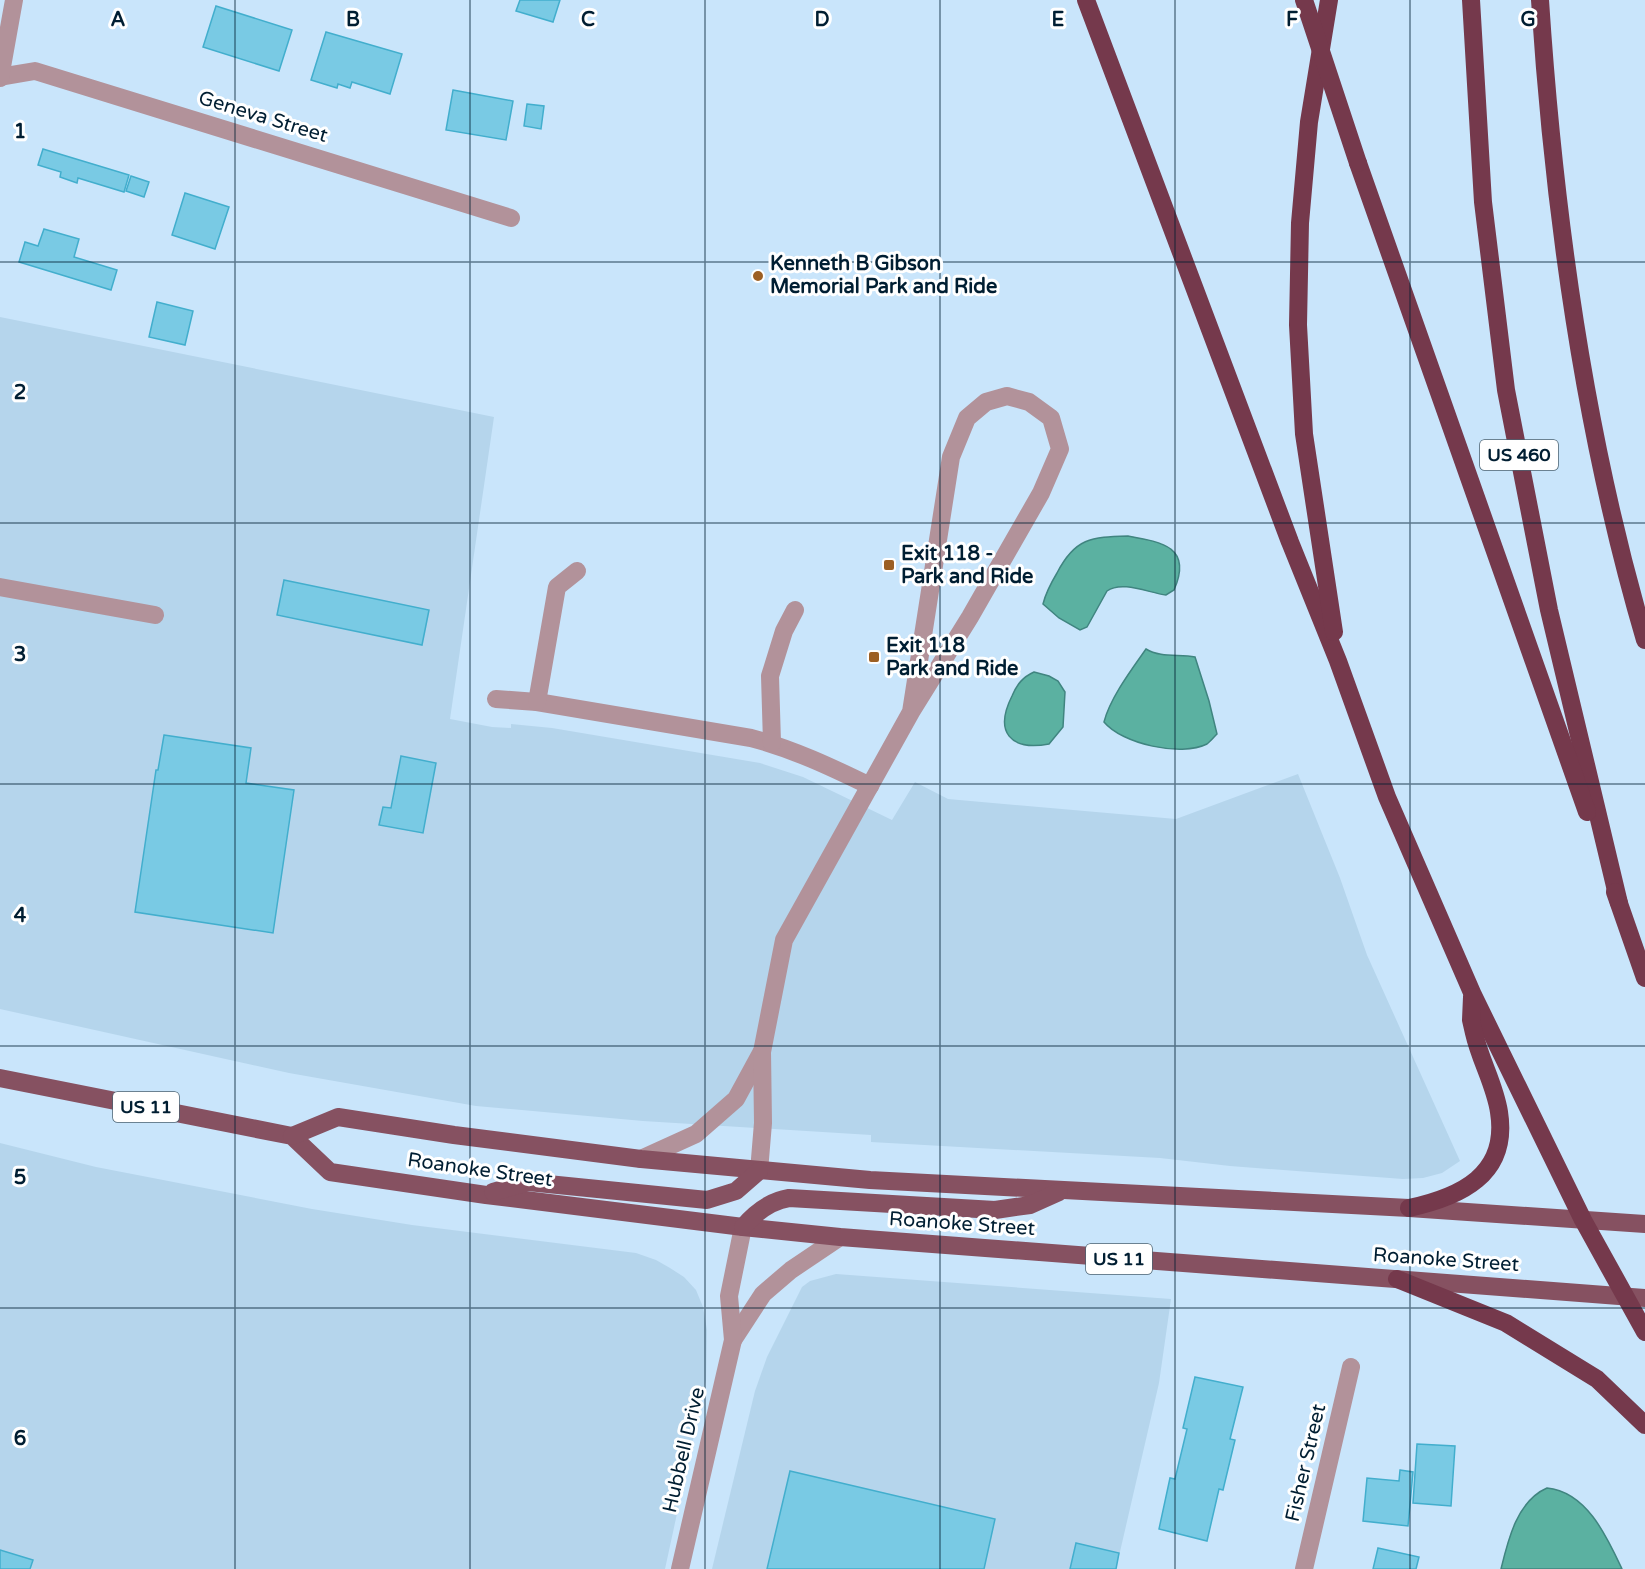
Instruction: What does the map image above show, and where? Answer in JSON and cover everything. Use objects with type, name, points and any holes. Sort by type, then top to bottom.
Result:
[{"type":"highway","points":[[1086,0],[1285,531],[1338,660],[1387,798],[1473,995],[1583,1220],[1636,1298],[1645,1332]]},
{"type":"highway","name":"US 460","points":[[1304,0],[1358,163],[1645,978]]},
{"type":"highway","points":[[1329,0],[1309,122],[1300,223],[1298,325],[1304,434],[1338,660]]},
{"type":"highway","name":"US 460","points":[[1472,0],[1483,202],[1506,390],[1549,610],[1619,903]]},
{"type":"highway","points":[[1540,0],[1546,85],[1572,296],[1594,430],[1632,595],[1645,640]]},
{"type":"highway","points":[[1409,1208],[1452,1196],[1469,1186],[1479,1179],[1490,1165],[1496,1150],[1499,1137],[1499,1112],[1473,1033],[1471,1005],[1473,995]]},
{"type":"highway","points":[[1397,1279],[1506,1323],[1597,1379],[1645,1425]]},
{"type":"main road","name":"US 11","points":[[0,1078],[292,1136]]},
{"type":"main road","name":"Roanoke Street","points":[[1636,1298],[840,1237],[742,1227],[486,1195],[330,1172],[292,1136],[338,1117],[454,1135],[641,1159],[759,1171],[870,1180],[1409,1208],[1645,1224]]},
{"type":"main road","points":[[486,1195],[528,1182],[707,1200],[736,1191],[759,1171]]},
{"type":"main road","points":[[742,1227],[750,1218],[770,1204],[789,1198],[995,1210],[1030,1205],[1063,1190]]},
{"type":"street","points":[[0,77],[14,0]]},
{"type":"street","name":"Geneva Street","points":[[0,77],[35,71],[512,218]]},
{"type":"street","points":[[759,1171],[763,1124],[762,1052],[784,940],[911,712],[970,617],[1041,493],[1060,449],[1051,418],[1029,402],[1007,396],[986,402],[967,418],[951,457],[911,712]]},
{"type":"street","points":[[537,702],[557,587],[577,571]]},
{"type":"street","points":[[0,587],[155,615]]},
{"type":"street","points":[[772,743],[770,676],[784,631],[795,610]]},
{"type":"street","points":[[496,699],[537,702],[772,743],[816,759],[870,786]]},
{"type":"street","points":[[641,1159],[696,1134],[736,1099],[762,1052]]},
{"type":"street","name":"Hubbell Drive","points":[[680,1569],[733,1340],[729,1296],[742,1227]]},
{"type":"street","name":"Hubbell Drive","points":[[733,1340],[763,1294],[791,1270],[840,1237]]},
{"type":"street","name":"Fisher Street","points":[[1304,1569],[1351,1366]]},
{"type":"shaded area","points":[[0,317],[494,417],[450,719],[492,727],[511,728],[511,724],[552,728],[760,763],[803,777],[892,820],[915,782],[948,799],[1176,819],[1298,774],[1340,878],[1367,955],[1460,1161],[1442,1173],[1423,1178],[1403,1179],[1230,1166],[1160,1158],[871,1142],[871,1135],[643,1121],[476,1106],[289,1073],[0,1009]]},
{"type":"shaded area","points":[[1128,536],[1163,544],[1177,556],[1180,564],[1179,576],[1174,590],[1166,595],[1136,588],[1113,588],[1107,591],[1087,627],[1080,630],[1059,618],[1043,604],[1064,561],[1078,546],[1104,537]]},
{"type":"shaded area","points":[[1146,649],[1163,655],[1195,657],[1217,734],[1207,744],[1182,749],[1152,746],[1124,737],[1104,722],[1116,694]]},
{"type":"shaded area","points":[[1034,672],[1058,681],[1065,692],[1063,727],[1049,744],[1024,745],[1009,736],[1005,720],[1007,709],[1018,684]]},
{"type":"shaded area","points":[[0,1143],[96,1167],[312,1209],[412,1225],[636,1253],[670,1268],[684,1277],[696,1290],[703,1307],[707,1330],[706,1380],[665,1569],[0,1569]]},
{"type":"shaded area","points":[[836,1274],[1171,1299],[1159,1383],[1116,1569],[712,1569],[755,1391],[767,1357],[802,1287],[810,1281]]},
{"type":"shaded area","points":[[1547,1488],[1561,1491],[1584,1507],[1610,1543],[1622,1569],[1501,1569],[1515,1522],[1528,1502]]},
{"type":"building","points":[[520,0],[560,0],[553,22],[516,11]]},
{"type":"building","points":[[216,6],[292,30],[279,71],[203,47]]},
{"type":"building","points":[[326,32],[402,54],[390,94],[352,82],[350,88],[338,84],[337,88],[311,80]]},
{"type":"building","points":[[453,90],[513,101],[506,140],[446,130]]},
{"type":"building","points":[[527,104],[544,106],[541,129],[524,126]]},
{"type":"building","points":[[43,149],[129,175],[124,192],[78,178],[77,183],[60,177],[61,172],[38,165]]},
{"type":"building","points":[[131,176],[149,182],[144,197],[126,191]]},
{"type":"building","points":[[185,193],[229,207],[215,249],[172,235]]},
{"type":"building","points":[[44,229],[79,239],[74,257],[117,270],[111,290],[19,262],[25,242],[38,246]]},
{"type":"building","points":[[157,302],[193,311],[185,345],[149,337]]},
{"type":"building","points":[[284,580],[429,610],[422,645],[277,615]]},
{"type":"building","points":[[164,735],[251,748],[246,783],[294,790],[273,933],[135,912],[156,770],[158,770]]},
{"type":"building","points":[[401,756],[436,763],[423,833],[379,825],[383,807],[391,808]]},
{"type":"building","points":[[1195,1377],[1243,1387],[1230,1439],[1235,1440],[1223,1490],[1219,1489],[1207,1541],[1159,1529],[1170,1478],[1175,1479],[1187,1429],[1183,1428]]},
{"type":"building","points":[[1417,1444],[1455,1446],[1451,1506],[1413,1503]]},
{"type":"building","points":[[1400,1470],[1413,1472],[1408,1526],[1363,1521],[1367,1478],[1399,1481]]},
{"type":"building","points":[[790,1471],[995,1519],[984,1569],[767,1569]]},
{"type":"building","points":[[1076,1543],[1119,1553],[1116,1569],[1070,1569]]},
{"type":"building","points":[[1378,1548],[1419,1557],[1416,1569],[1373,1569]]},
{"type":"building","points":[[0,1550],[33,1560],[30,1569],[0,1569]]},
{"type":"place","name":"Kenneth B Gibson Memorial Park and Ride","points":[[758,276]]},
{"type":"place","name":"Exit 118 - Park and Ride","points":[[889,565]]},
{"type":"place","name":"Exit 118 Park and Ride","points":[[874,657]]}]
